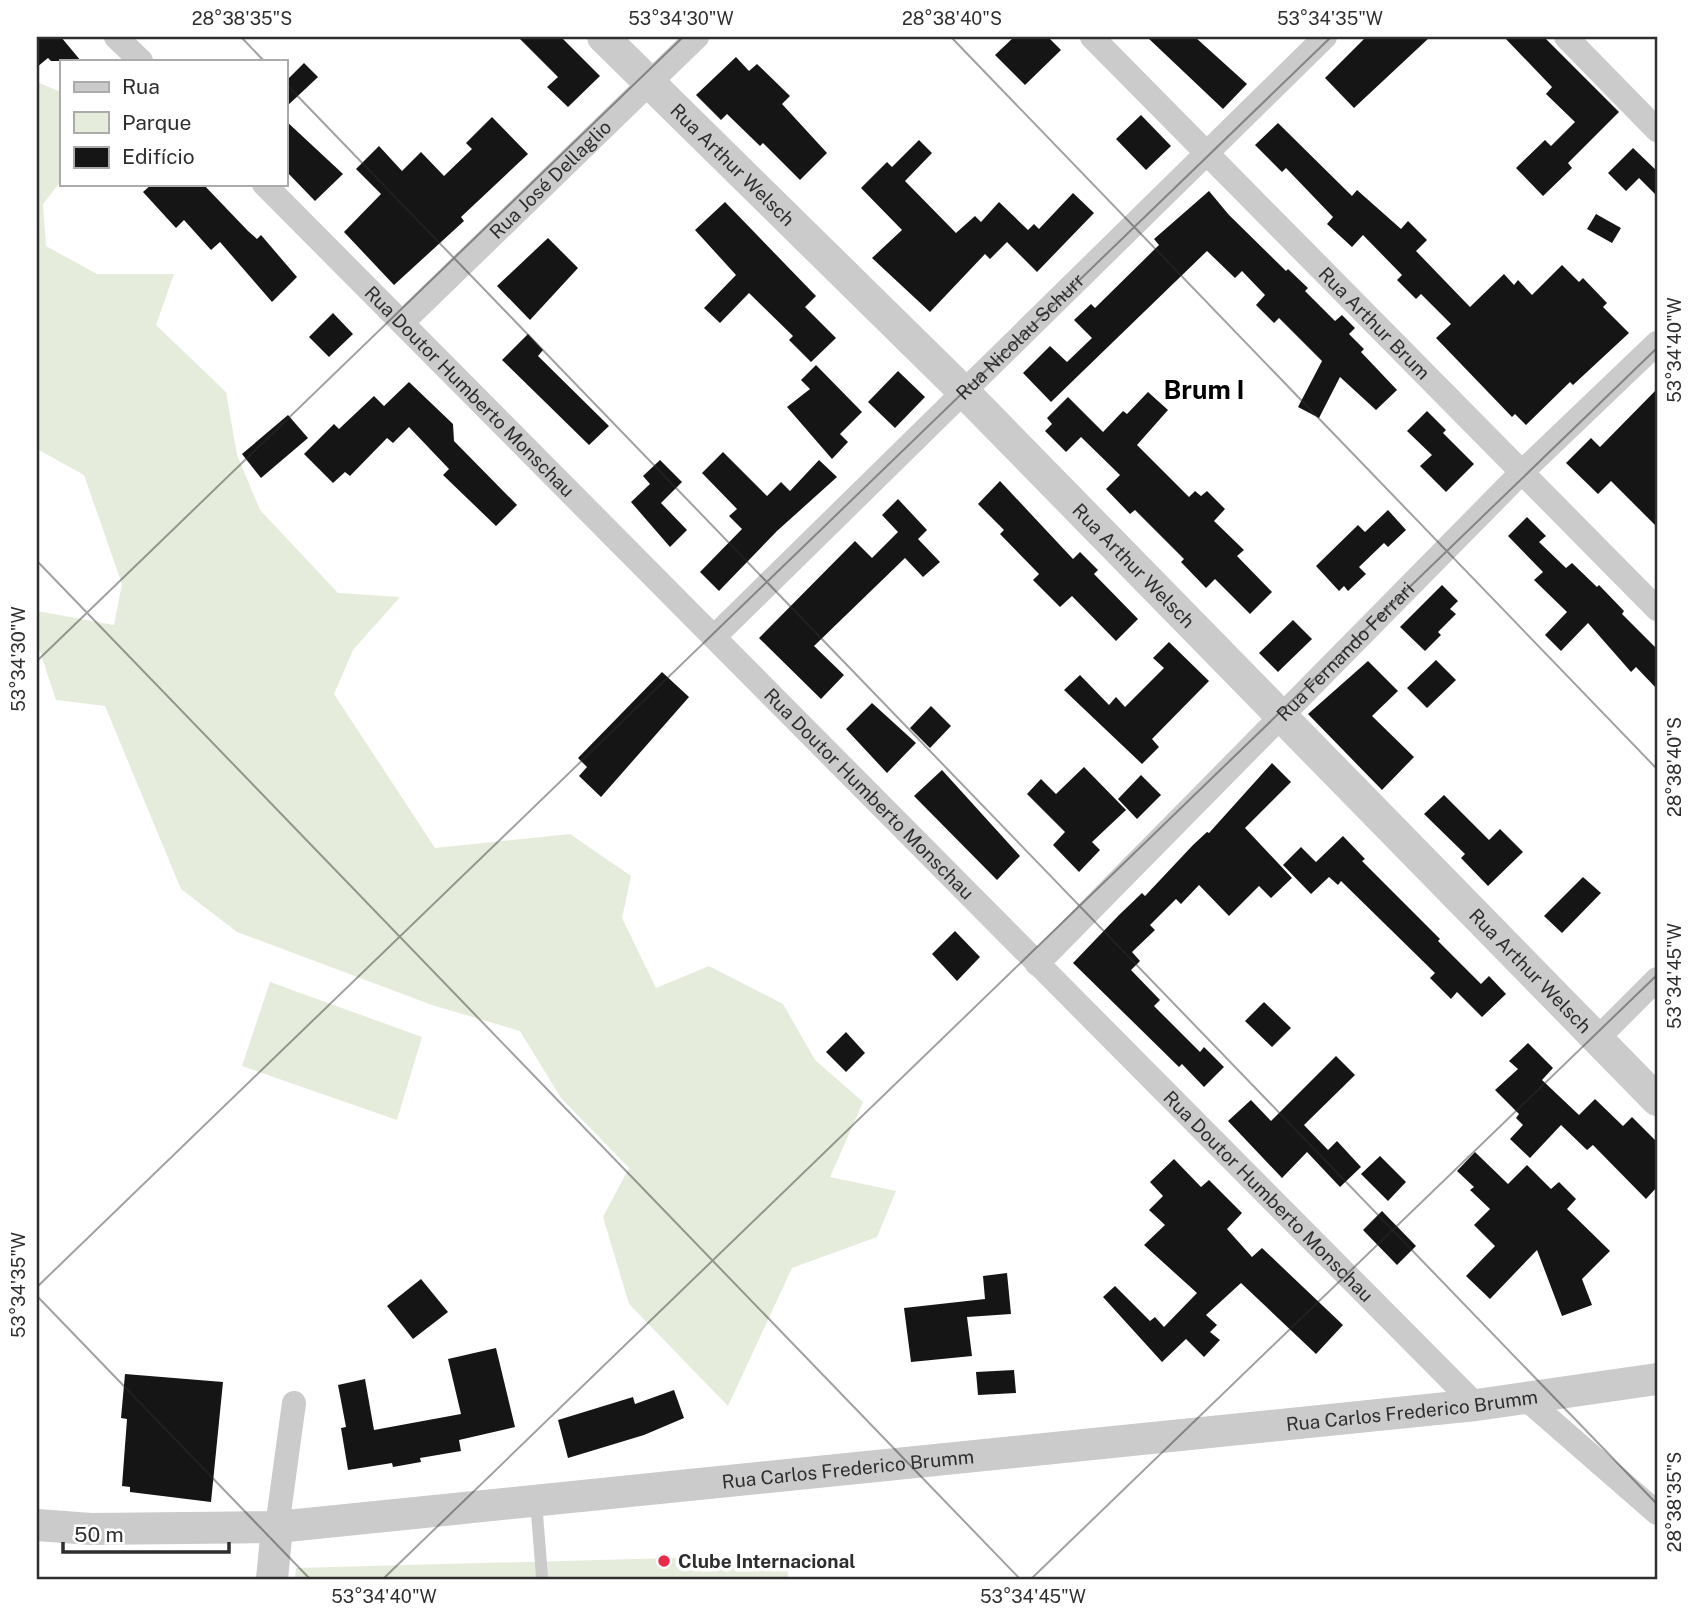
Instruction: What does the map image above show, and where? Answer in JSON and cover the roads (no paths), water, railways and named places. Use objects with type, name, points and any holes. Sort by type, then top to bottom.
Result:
[{"type":"street","points":[[116,37],[140,60]]},
{"type":"street","name":"Rua Arthur Welsch","points":[[603,37],[965,393],[1657,1100]]},
{"type":"street","name":"Rua José Dellaglio","points":[[403,322],[698,37]]},
{"type":"street","name":"Rua Arthur Brum","points":[[1092,37],[1657,609]]},
{"type":"street","name":"Rua Nicolau Schurr","points":[[714,637],[1325,37]]},
{"type":"street","points":[[1566,37],[1657,130]]},
{"type":"street","name":"Rua Doutor Humberto Monschau","points":[[266,186],[1476,1405]]},
{"type":"street","name":"Rua Fernando Ferrari","points":[[1037,964],[1522,472],[1657,344]]},
{"type":"street","points":[[1598,1038],[1657,979]]},
{"type":"street","name":"Rua Carlos Frederico Brumm","points":[[37,1525],[91,1529],[277,1527],[1476,1405],[1657,1379]]},
{"type":"street","points":[[1524,1397],[1657,1513]]},
{"type":"street","points":[[272,1579],[294,1403]]},
{"type":"lane","points":[[536,1500],[542,1577]]},
{"type":"place","name":"Clube Internacional","points":[[664,1561]]},
{"type":"district","name":"Brum I","points":[[1204,389]]}]
